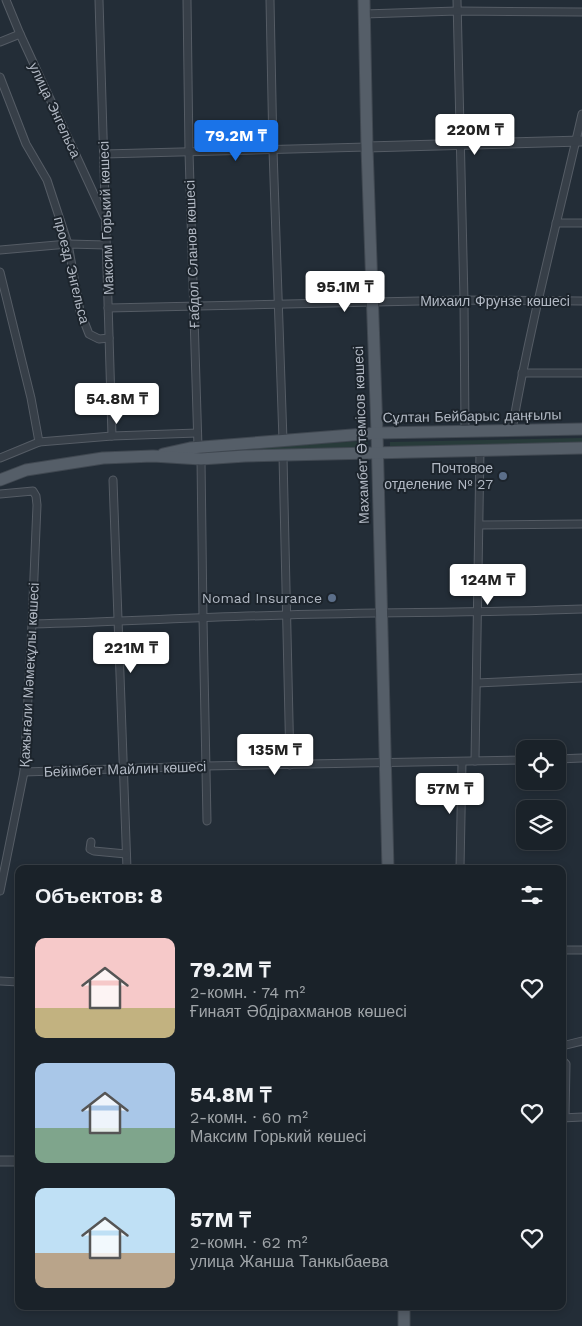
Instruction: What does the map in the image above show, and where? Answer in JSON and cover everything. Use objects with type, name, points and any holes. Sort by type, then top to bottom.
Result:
[{"type":"main road","name":"Махамбет Өтемісов көшесі","points":[[364,0],[388,865]]},
{"type":"main road","name":"Сұлтан Бейбарыс даңғылы","points":[[153,456],[185,448],[377,434],[582,429]]},
{"type":"main road","name":"Сұлтан Бейбарыс даңғылы","points":[[0,480],[26,470],[103,458],[153,456],[201,459],[245,456],[582,448]]},
{"type":"main road","points":[[404,1310],[404,1326]]},
{"type":"street","name":"улица Энгельса","points":[[6,0],[106,219]]},
{"type":"street","name":"Максим Горький көшесі","points":[[99,0],[112,436]]},
{"type":"street","name":"Ғабдол Сланов көшесі","points":[[187,0],[189,152],[198,447]]},
{"type":"street","points":[[270,0],[283,440]]},
{"type":"street","points":[[456,0],[464,300],[465,431]]},
{"type":"street","points":[[364,14],[457,11],[582,12]]},
{"type":"street","points":[[0,42],[20,34]]},
{"type":"street","name":"проезд Энгельса","points":[[0,77],[26,144],[47,180],[68,244],[80,311],[90,334],[99,339],[109,338]]},
{"type":"street","points":[[512,430],[538,300],[556,223],[579,141],[582,114]]},
{"type":"street","points":[[104,154],[579,141]]},
{"type":"street","points":[[556,223],[582,223]]},
{"type":"street","points":[[0,250],[68,244],[106,245]]},
{"type":"street","points":[[0,272],[31,398],[39,442]]},
{"type":"street","name":"Михаил Фрунзе көшесі","points":[[108,308],[464,300],[582,301]]},
{"type":"street","points":[[522,374],[582,373]]},
{"type":"street","points":[[0,458],[39,442],[112,436],[197,433]]},
{"type":"street","points":[[475,761],[480,450]]},
{"type":"street","points":[[283,456],[290,764]]},
{"type":"street","points":[[201,459],[207,821]]},
{"type":"street","points":[[112,480],[127,865]]},
{"type":"street","name":"Қажығали Мәмекұлы көшесі","points":[[0,494],[33,491],[36,496],[32,624],[24,772],[0,891]]},
{"type":"street","points":[[480,525],[582,524]]},
{"type":"street","points":[[32,624],[288,615],[477,613],[582,609]]},
{"type":"street","points":[[477,683],[582,678]]},
{"type":"street","points":[[566,759],[582,758]]},
{"type":"street","name":"Бейімбет Майлин көшесі","points":[[24,772],[205,766],[516,760]]},
{"type":"street","points":[[460,865],[462,762]]},
{"type":"street","points":[[91,842],[90,849],[94,851],[126,854]]},
{"type":"street","points":[[566,950],[582,950]]},
{"type":"street","points":[[0,981],[15,982]]},
{"type":"street","points":[[566,1045],[582,1041]]},
{"type":"street","points":[[566,1118],[582,1117]]},
{"type":"street","points":[[0,1161],[15,1161]]},
{"type":"green space","points":[[582,438],[582,445],[390,449],[390,442]]},
{"type":"green space","points":[[367,441],[368,448],[248,454],[247,447]]},
{"type":"place","name":"Почтовое отделение № 27","points":[[503,476]]},
{"type":"place","name":"Nomad Insurance","points":[[332,598]]}]
